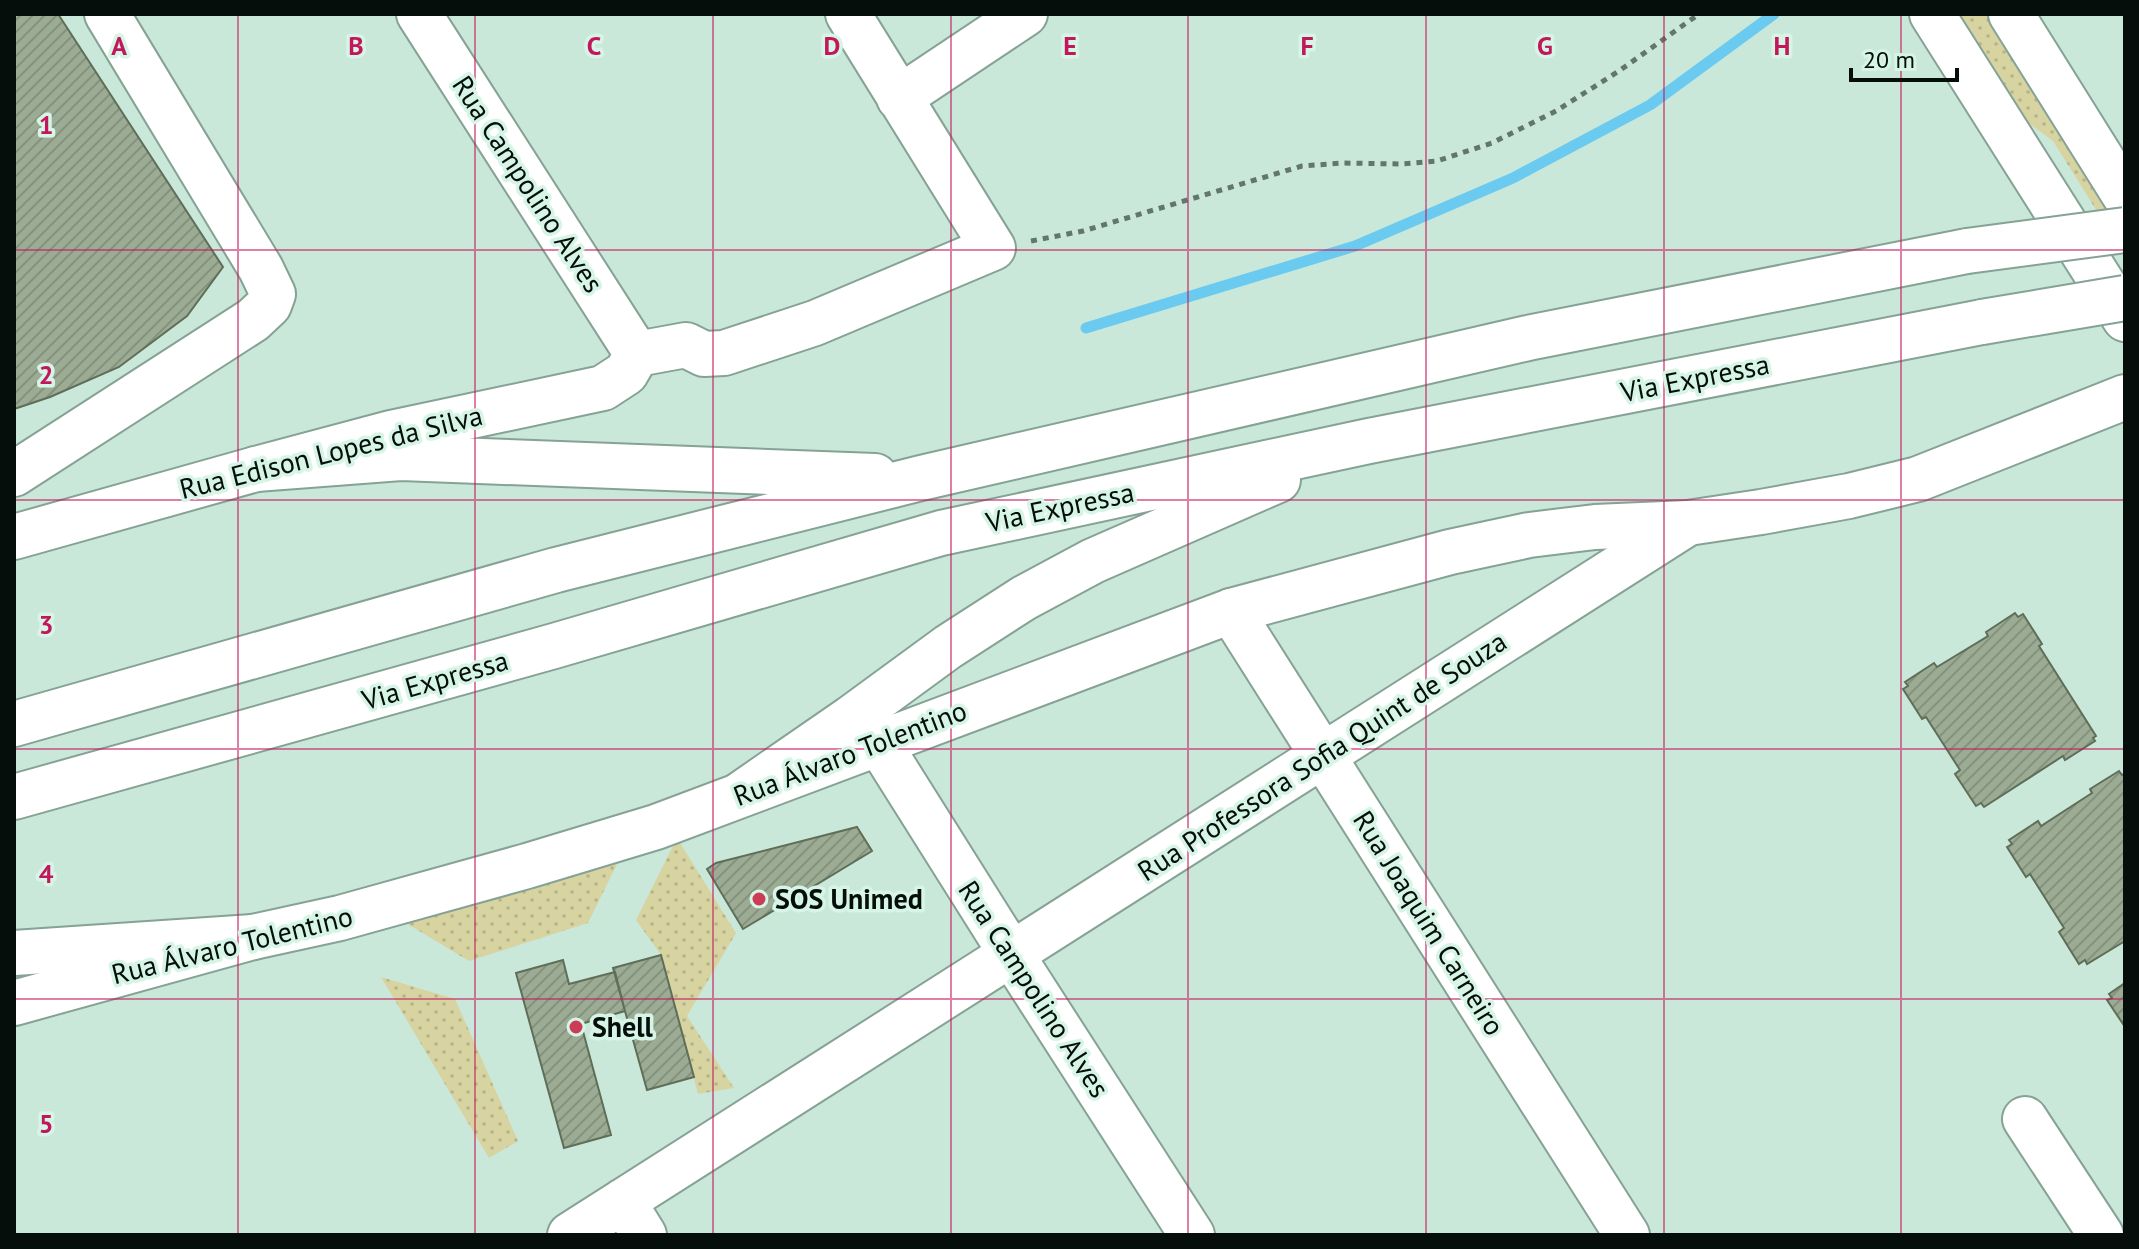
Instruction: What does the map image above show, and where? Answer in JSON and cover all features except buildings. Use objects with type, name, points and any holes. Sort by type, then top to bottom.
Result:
[{"type":"main road","points":[[14,474],[253,320],[269,305],[273,294],[261,269],[107,14]]},
{"type":"main road","name":"Rua Campolino Alves","points":[[419,14],[637,354]]},
{"type":"main road","points":[[637,354],[686,345],[704,354],[724,353],[815,323],[993,248],[848,14]]},
{"type":"main road","points":[[899,98],[1025,14]]},
{"type":"main road","points":[[1932,14],[2125,319]]},
{"type":"main road","points":[[2011,14],[2125,196]]},
{"type":"main road","name":"Via Expressa","points":[[14,724],[556,570],[921,478],[1528,338],[1967,251],[2125,230]]},
{"type":"main road","name":"Via Expressa","points":[[14,797],[554,646],[941,533],[1369,441],[1982,322],[2125,298]]},
{"type":"main road","name":"Rua Edison Lopes da Silva","points":[[15,528],[391,433],[603,388],[626,373],[637,354]]},
{"type":"main road","name":"Rua Professora Sofia Quint de Souza","points":[[570,1235],[633,1218],[1011,954],[1688,523],[1820,501],[1918,479],[2125,397]]},
{"type":"main road","points":[[741,794],[948,647],[1024,598],[1093,561],[1369,441]]},
{"type":"main road","points":[[256,469],[401,458],[921,478]]},
{"type":"main road","name":"Rua Álvaro Tolentino","points":[[14,1003],[253,937],[340,918],[656,827],[1231,611],[1450,552],[1529,535],[1595,527],[1688,523]]},
{"type":"main road","name":"Rua Joaquim Carneiro","points":[[1231,611],[1627,1235]]},
{"type":"main road","name":"Rua Campolino Alves","points":[[878,742],[1192,1235]]},
{"type":"main road","points":[[14,953],[253,937]]},
{"type":"main road","points":[[2025,1119],[2101,1235]]},
{"type":"path","points":[[993,248],[1083,231],[1302,166],[1437,161],[1492,143],[1556,111],[1699,14]]},
{"type":"shaded area","points":[[1948,14],[1986,14],[2125,222],[2125,256],[2053,141],[2011,110]]},
{"type":"shaded area","points":[[677,838],[736,933],[687,1016],[734,1088],[698,1094],[661,955],[636,920]]},
{"type":"shaded area","points":[[621,856],[588,923],[469,961],[406,923]]},
{"type":"shaded area","points":[[381,977],[455,999],[518,1141],[489,1158]]},
{"type":"waterway","points":[[1086,328],[1355,246],[1513,178],[1650,105],[1774,14]]},
{"type":"place","name":"SOS Unimed","points":[[759,899]]},
{"type":"place","name":"Shell","points":[[576,1027]]}]
